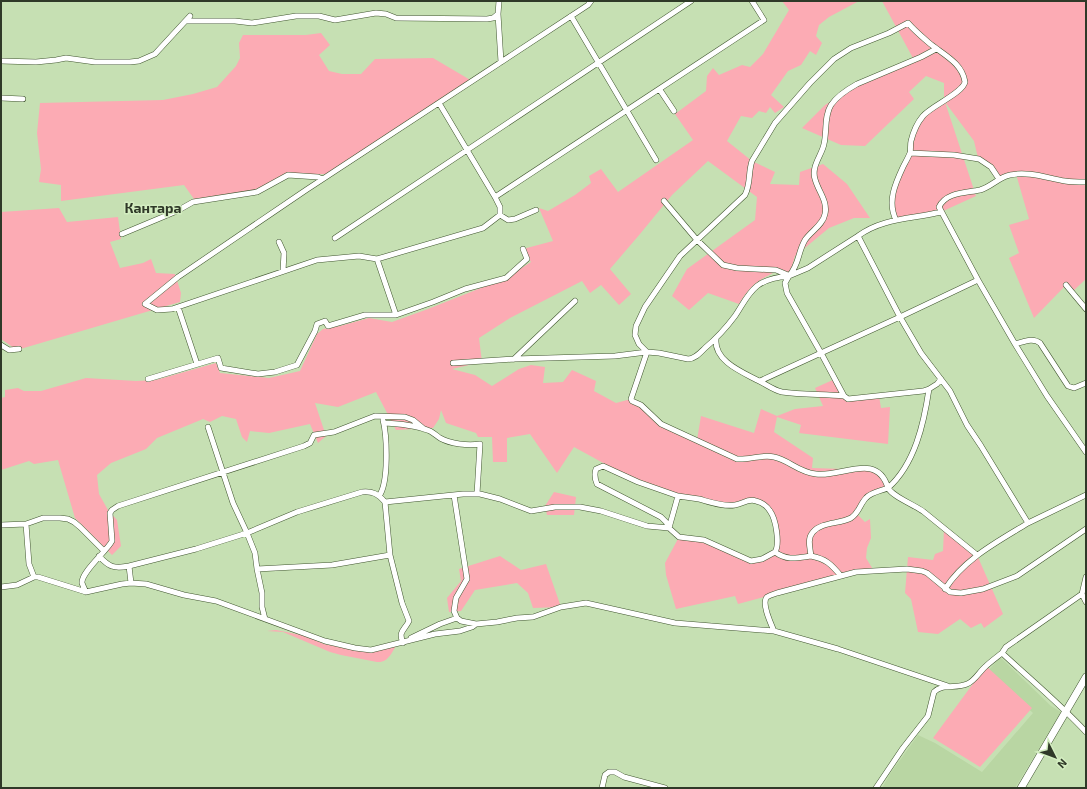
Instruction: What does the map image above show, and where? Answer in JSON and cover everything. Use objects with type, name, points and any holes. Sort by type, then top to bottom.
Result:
[{"type":"street","points":[[499,1],[498,14],[501,62]]},
{"type":"street","points":[[500,215],[483,228],[377,259],[359,256],[316,260],[172,309],[157,310],[145,304],[178,277],[322,179],[588,5],[591,1]]},
{"type":"street","points":[[335,238],[691,1]]},
{"type":"street","points":[[495,197],[660,90],[764,20],[752,1]]},
{"type":"street","points":[[1,61],[36,62],[66,58],[95,62],[139,61],[155,54],[188,19],[252,23],[296,16],[319,16],[336,20],[376,13],[386,14],[396,18],[487,19],[493,18],[498,14]]},
{"type":"street","points":[[571,16],[656,160]]},
{"type":"street","points":[[647,352],[639,344],[635,335],[638,320],[645,307],[680,256],[745,194],[750,182],[750,168],[752,161],[769,131],[783,113],[834,59],[851,48],[889,33],[908,22],[920,36],[959,67],[964,78],[964,86],[962,89],[924,115],[915,130],[911,141],[910,153],[898,178],[891,201],[896,220]]},
{"type":"street","points":[[844,396],[786,293],[786,284],[789,276],[797,266],[799,255],[805,240],[823,220],[826,213],[823,197],[815,179],[814,172],[824,145],[828,113],[831,105],[838,97],[857,84],[921,57],[936,49]]},
{"type":"street","points":[[660,90],[674,111]]},
{"type":"street","points":[[1,98],[23,99]]},
{"type":"street","points":[[439,102],[500,206],[500,215]]},
{"type":"street","points":[[910,153],[954,155],[979,159],[991,167],[999,179]]},
{"type":"street","points":[[1086,182],[1065,181],[1052,177],[1029,174],[1010,175],[999,179],[981,190],[957,194],[942,202],[939,207],[978,280],[1015,344],[1047,396],[1086,452]]},
{"type":"street","points":[[122,234],[177,211],[193,202],[257,192],[288,175],[318,177],[322,179]]},
{"type":"street","points":[[664,201],[697,240],[723,265],[737,268],[776,270],[789,276]]},
{"type":"street","points":[[500,215],[508,220],[516,219],[536,210]]},
{"type":"street","points":[[453,363],[514,359],[615,356],[647,352],[692,359],[716,339],[756,286],[778,277],[789,276],[808,268],[872,227],[896,220],[941,212]]},
{"type":"street","points":[[858,236],[900,317],[921,353],[950,391],[967,425],[982,446],[1028,523]]},
{"type":"street","points":[[279,242],[284,253],[283,271]]},
{"type":"street","points":[[148,379],[218,358],[221,368],[258,374],[275,372],[298,365],[317,324],[325,321],[328,326],[365,315],[396,315],[465,289],[506,278],[527,259],[523,249]]},
{"type":"street","points":[[377,259],[396,315]]},
{"type":"street","points":[[760,381],[978,280]]},
{"type":"street","points":[[1066,285],[1086,309]]},
{"type":"street","points":[[514,359],[575,301]]},
{"type":"street","points":[[178,307],[197,364]]},
{"type":"street","points":[[716,339],[715,344],[718,349],[729,364],[736,370],[760,381],[770,388],[782,392],[844,396],[848,399],[856,399],[923,391],[933,387],[941,379]]},
{"type":"street","points":[[1015,344],[1034,339],[1037,340],[1068,386],[1074,388],[1086,383]]},
{"type":"street","points":[[1,345],[9,350],[19,348]]},
{"type":"street","points":[[647,352],[631,399],[644,408],[661,424],[737,459],[760,456],[775,457],[803,471],[818,475],[836,473],[848,469],[871,469],[883,475],[888,488],[893,495],[916,506],[977,555]]},
{"type":"street","points":[[811,556],[810,537],[815,530],[851,518],[869,495],[888,488],[900,475],[914,452],[925,412],[929,389]]},
{"type":"street","points":[[375,416],[381,417],[384,422],[386,438],[384,488],[379,496]]},
{"type":"street","points":[[86,592],[82,583],[83,579],[112,540],[110,513],[114,508],[304,446],[310,443],[314,435],[334,432],[375,416],[405,417],[413,420],[424,429]]},
{"type":"street","points":[[384,422],[405,424],[424,429],[451,442],[471,445],[480,444],[477,494]]},
{"type":"street","points":[[208,427],[233,503],[256,553],[257,569],[262,592],[262,607],[265,619]]},
{"type":"street","points":[[603,466],[638,482],[678,496],[733,506],[749,500],[759,502],[769,509],[774,518],[777,536],[777,549],[775,552],[762,559],[751,561],[704,540],[679,537],[669,528],[661,517],[597,484],[595,480],[595,472],[596,469],[603,466]]},
{"type":"street","points":[[99,556],[114,567],[129,566],[196,550],[247,533],[297,512],[362,492],[373,492],[385,502],[390,555],[402,603],[409,621],[400,637],[403,643]]},
{"type":"street","points":[[385,502],[477,494],[500,499],[531,510],[555,507],[580,507],[601,511],[646,526],[669,528]]},
{"type":"street","points":[[454,495],[467,575],[466,582],[455,601],[454,611],[457,618],[461,621],[476,624],[517,618],[533,618],[560,607],[586,603],[675,623],[774,631],[838,649],[948,686]]},
{"type":"street","points":[[945,589],[958,573],[977,555],[1028,523],[1086,495]]},
{"type":"street","points":[[669,528],[678,496]]},
{"type":"street","points":[[1,525],[26,524],[43,518],[68,519],[80,527],[104,552]]},
{"type":"street","points":[[26,524],[28,564],[34,577]]},
{"type":"street","points":[[774,631],[765,606],[765,602],[768,597],[856,572],[895,570],[922,571],[932,576],[950,592],[968,592],[999,584],[1017,576],[1086,529]]},
{"type":"street","points":[[775,552],[780,556],[790,559],[811,556],[823,558],[841,576]]},
{"type":"street","points":[[257,569],[332,565],[390,555]]},
{"type":"street","points":[[129,566],[131,583]]},
{"type":"street","points":[[1,587],[17,585],[34,577],[86,592],[131,583],[146,584],[184,595],[216,601],[288,626],[298,632],[325,641],[371,650],[435,634],[460,631],[476,624]]},
{"type":"street","points":[[1086,577],[1082,594],[1086,602]]},
{"type":"street","points":[[876,788],[903,748],[928,716],[934,692],[940,688],[948,686],[961,686],[972,682],[986,666],[1002,653],[1006,647],[1082,594]]},
{"type":"street","points":[[410,640],[425,630],[457,618]]},
{"type":"street","points":[[1002,653],[1066,711],[1086,732]]},
{"type":"street","points":[[1021,788],[1086,677]]},
{"type":"street","points":[[602,788],[605,775],[609,772],[615,772],[624,777],[665,788]]},
{"type":"shaded area","points":[[782,1],[859,1],[829,17],[819,25],[816,36],[822,43],[816,55],[810,51],[801,65],[788,71],[771,95],[784,107],[775,113],[770,107],[766,113],[759,111],[752,118],[741,116],[727,141],[752,161],[775,172],[770,184],[799,185],[800,172],[823,164],[847,184],[870,218],[854,218],[829,228],[795,256],[789,276],[775,272],[769,275],[750,288],[739,304],[708,293],[689,310],[672,296],[687,269],[755,220],[757,197],[708,161],[672,195],[610,269],[631,294],[619,305],[601,285],[590,293],[582,281],[510,318],[479,338],[482,362],[452,369],[475,375],[492,386],[519,369],[531,365],[545,367],[543,383],[563,382],[572,370],[596,381],[594,391],[616,403],[631,399],[653,417],[697,440],[701,416],[754,433],[761,409],[777,416],[795,409],[823,406],[815,388],[835,379],[848,399],[879,396],[881,408],[890,407],[888,444],[799,433],[801,425],[777,417],[774,432],[813,458],[812,468],[875,470],[888,488],[869,495],[856,513],[865,522],[870,519],[871,538],[867,548],[866,558],[874,571],[856,572],[738,604],[735,596],[676,609],[666,575],[665,563],[679,537],[704,540],[756,561],[777,549],[772,513],[754,500],[737,505],[678,496],[638,482],[574,447],[557,473],[530,434],[507,438],[507,462],[493,462],[492,437],[478,437],[476,433],[446,423],[441,410],[439,419],[433,428],[396,430],[376,392],[338,407],[315,403],[326,436],[318,443],[310,424],[269,433],[250,431],[247,442],[242,437],[236,419],[222,416],[210,422],[203,419],[157,438],[146,449],[111,463],[97,475],[99,494],[108,510],[117,520],[121,546],[112,555],[75,518],[58,460],[34,464],[29,461],[1,470],[1,398],[5,397],[5,390],[18,388],[24,391],[41,391],[86,378],[136,381],[156,380],[216,363],[220,373],[269,378],[300,371],[317,334],[323,329],[369,318],[392,322],[506,278],[531,262],[523,249],[553,241],[539,208],[548,211],[575,195],[591,183],[589,176],[601,169],[618,192],[693,140],[675,114],[706,91],[707,76],[713,68],[719,75],[742,65],[750,67],[763,54],[789,10]]},
{"type":"shaded area","points":[[882,1],[1086,1],[1086,279],[1072,292],[1066,285],[1034,318],[1009,258],[1019,253],[1009,225],[1029,219],[1016,174],[1002,178],[978,158],[974,141],[945,102],[976,196],[941,212],[896,220],[891,201],[919,121],[944,101],[944,83],[926,76],[909,92],[914,99],[865,146],[841,145],[802,128],[825,105],[847,90],[914,60]]},
{"type":"shaded area","points":[[321,33],[330,45],[319,55],[329,71],[342,74],[361,74],[375,59],[433,58],[472,81],[328,174],[288,175],[254,190],[194,199],[184,185],[61,201],[61,185],[39,182],[41,169],[37,133],[40,103],[163,100],[193,94],[217,87],[236,66],[240,58],[239,43],[243,35],[306,35]]},
{"type":"shaded area","points":[[59,208],[67,222],[118,217],[121,239],[110,242],[120,268],[143,263],[151,259],[156,273],[175,274],[181,293],[180,302],[17,350],[1,339],[1,212]]},
{"type":"shaded area","points":[[554,492],[576,497],[574,515],[547,515],[545,506]]},
{"type":"shaded area","points":[[944,529],[977,555],[1003,614],[984,628],[981,623],[971,628],[960,619],[938,634],[918,632],[911,599],[905,593],[908,557],[933,560],[935,554],[943,551]]},
{"type":"shaded area","points":[[500,556],[521,570],[546,564],[561,607],[533,608],[528,593],[517,583],[475,590],[461,611],[449,612],[447,598],[461,581],[459,569]]},
{"type":"shaded area","points":[[276,630],[306,636],[324,644],[346,648],[383,647],[398,643],[387,659],[377,662],[330,652],[283,632],[267,631]]},
{"type":"shaded area","points":[[1000,657],[1051,706],[1061,712],[1015,788],[882,788],[890,774],[918,735],[935,743],[982,772],[1033,713],[988,671]]},
{"type":"shaded area","points":[[986,666],[1032,708],[980,767],[933,738]]},
{"type":"district","name":"Кантара","points":[[153,208]]}]
